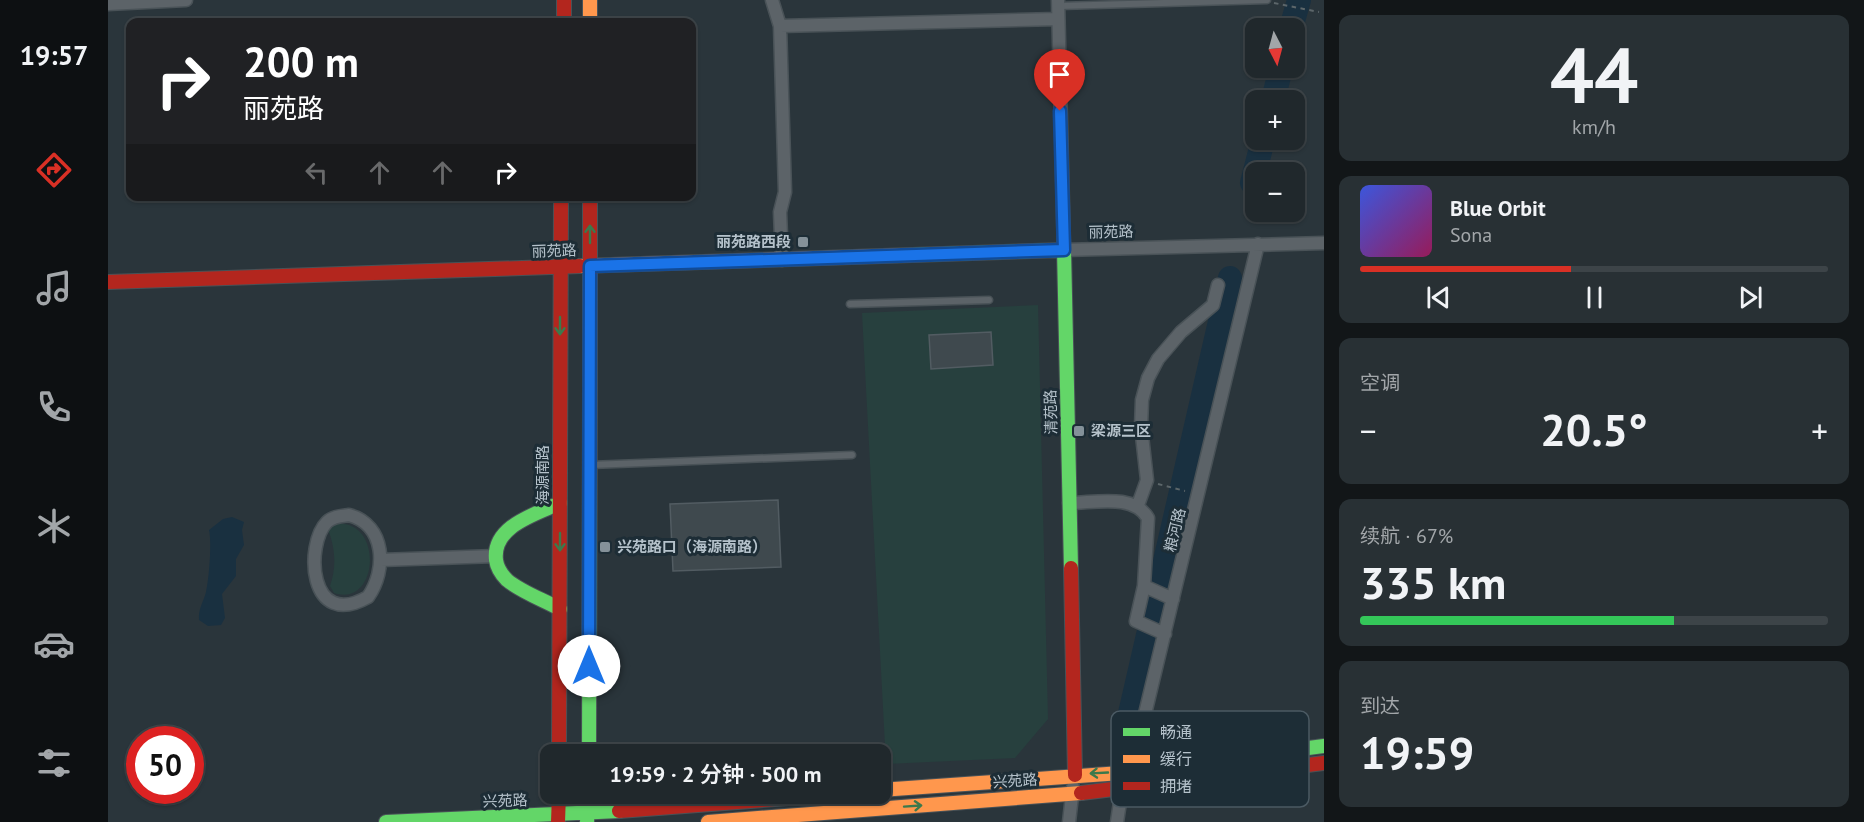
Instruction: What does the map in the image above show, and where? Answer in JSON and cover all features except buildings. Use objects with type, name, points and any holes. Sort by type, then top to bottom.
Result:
[{"type":"main road","points":[[564,0],[564,18]]},
{"type":"main road","points":[[590,0],[590,18]]},
{"type":"main road","name":"海源南路","points":[[560,744],[561,201]]},
{"type":"main road","points":[[589,744],[590,201]]},
{"type":"main road","name":"丽苑路","points":[[108,282],[1064,250]]},
{"type":"main road","name":"清苑路","points":[[1064,250],[1075,775]]},
{"type":"main road","points":[[560,503],[507,529],[498,543],[496,555],[497,566],[507,580],[560,609]]},
{"type":"main road","name":"兴苑路","points":[[1309,748],[1324,746]]},
{"type":"main road","name":"兴苑路","points":[[1309,765],[1324,763]]},
{"type":"main road","name":"兴苑路","points":[[891,789],[1111,773]]},
{"type":"main road","name":"兴苑路","points":[[708,822],[1111,790]]},
{"type":"main road","name":"兴苑路","points":[[386,822],[559,819],[731,804]]},
{"type":"street","points":[[108,4],[186,0]]},
{"type":"street","points":[[772,0],[780,26],[785,192],[780,212],[782,260]]},
{"type":"street","points":[[780,26],[1058,8]]},
{"type":"street","name":"清苑路","points":[[1058,8],[1064,250]]},
{"type":"street","name":"丽苑路","points":[[1064,250],[1324,243]]},
{"type":"street","name":"粮河路","points":[[1146,711],[1258,244]]},
{"type":"street","points":[[1138,505],[1147,480],[1141,427],[1142,400],[1148,378],[1158,359],[1181,332],[1213,305],[1218,285]]},
{"type":"street","points":[[1069,503],[1131,502],[1138,505],[1148,518],[1144,586],[1136,621],[1165,634]]},
{"type":"street","points":[[349,515],[365,521],[376,539],[381,560],[375,586],[368,597],[343,606],[327,601],[322,595],[316,580],[318,537],[326,523],[333,518],[349,515]]},
{"type":"street","points":[[381,560],[496,555]]},
{"type":"street","points":[[1144,586],[1173,599]]},
{"type":"street","name":"清苑路","points":[[1069,822],[1075,775]]},
{"type":"street","name":"粮河路","points":[[1117,822],[1119,807]]},
{"type":"lane","points":[[1058,8],[1267,0]]},
{"type":"lane","points":[[850,304],[989,300]]},
{"type":"lane","points":[[589,465],[852,455]]},
{"type":"path","points":[[1282,7],[1319,12]]},
{"type":"green space","points":[[1038,305],[1048,719],[1015,758],[891,764],[891,744],[885,744],[862,313]]},
{"type":"green space","points":[[336,524],[352,526],[362,535],[368,548],[370,562],[367,576],[360,588],[349,594],[334,593],[330,586],[334,571],[334,557],[328,529]]},
{"type":"water","points":[[232,517],[244,522],[242,530],[244,545],[236,559],[236,576],[222,594],[225,618],[221,625],[208,626],[199,620],[199,616],[208,579],[209,530],[223,519]]},
{"type":"waterway","points":[[1294,18],[1299,0]]},
{"type":"waterway","points":[[1276,90],[1278,78]]},
{"type":"waterway","points":[[1257,162],[1260,150]]},
{"type":"waterway","points":[[1131,711],[1230,278]]},
{"type":"traffic: fast","points":[[912,255],[1064,250],[1071,568]]},
{"type":"traffic: fast","points":[[589,744],[590,389]]},
{"type":"traffic: fast","points":[[560,503],[528,517],[508,530],[501,538],[496,560],[507,580],[560,609]]},
{"type":"traffic: fast","points":[[1309,748],[1324,746]]},
{"type":"traffic: fast","points":[[587,822],[588,804]]},
{"type":"traffic: fast","points":[[386,822],[619,811]]},
{"type":"traffic: slow","points":[[590,0],[590,18]]},
{"type":"traffic: slow","points":[[580,266],[912,255]]},
{"type":"traffic: slow","points":[[891,789],[1111,774]]},
{"type":"traffic: slow","points":[[708,822],[1081,793]]},
{"type":"traffic: jam","points":[[564,0],[564,18]]},
{"type":"traffic: jam","points":[[559,744],[561,201]]},
{"type":"traffic: jam","points":[[590,201],[590,389]]},
{"type":"traffic: jam","points":[[108,282],[580,266]]},
{"type":"traffic: jam","points":[[1071,568],[1075,775]]},
{"type":"traffic: jam","points":[[1309,765],[1324,763]]},
{"type":"traffic: jam","points":[[1081,793],[1111,789]]},
{"type":"traffic: jam","points":[[558,822],[559,804]]},
{"type":"traffic: jam","points":[[619,811],[710,804]]},
{"type":"place","name":"丽苑路西段","points":[[803,242]]},
{"type":"place","name":"梁源三区","points":[[1079,431]]},
{"type":"place","name":"兴苑路口（海源南路）","points":[[605,547]]},
{"type":"route","points":[[589,666],[590,266],[1064,250],[1060,111]]}]
